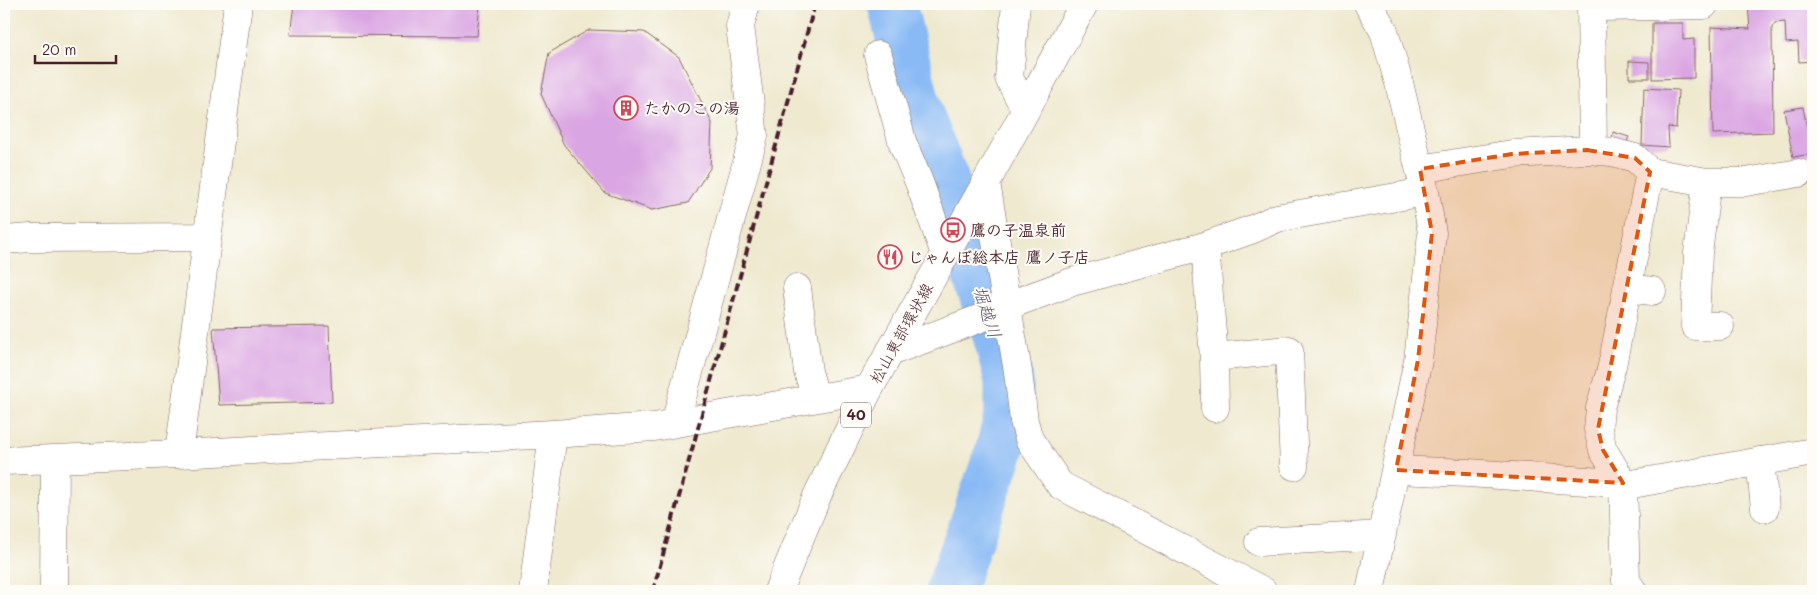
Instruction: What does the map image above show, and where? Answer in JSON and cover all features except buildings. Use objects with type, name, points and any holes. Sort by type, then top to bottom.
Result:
[{"type":"street","points":[[179,454],[238,4]]},
{"type":"street","points":[[1016,4],[1010,78],[1025,109]]},
{"type":"street","name":"松山東部環状線","points":[[782,588],[818,494],[869,389],[982,190],[1084,4]]},
{"type":"street","points":[[1368,4],[1384,31],[1400,83],[1432,233],[1418,360],[1370,591]]},
{"type":"street","points":[[1593,150],[1593,4],[1601,7],[1704,5]]},
{"type":"street","points":[[675,423],[754,136],[742,11]]},
{"type":"street","points":[[878,56],[903,144],[947,250]]},
{"type":"street","points":[[890,352],[1072,282],[1205,246],[1253,229],[1277,218],[1512,154],[1593,150],[1612,152],[1635,158],[1650,172],[1707,182],[1746,182],[1799,173]]},
{"type":"street","points":[[1633,591],[1626,581],[1622,483],[1603,450],[1598,429],[1600,408],[1612,366],[1640,289],[1650,172]]},
{"type":"street","points":[[1707,182],[1698,253],[1695,326],[1720,326]]},
{"type":"street","points":[[982,190],[996,310],[1018,372],[1024,421],[1029,439],[1060,485],[1264,591]]},
{"type":"street","points":[[4,240],[31,238],[207,237]]},
{"type":"street","points":[[1205,246],[1214,356],[1214,408]]},
{"type":"street","points":[[796,288],[808,372],[816,398]]},
{"type":"street","points":[[1214,356],[1288,350],[1294,466]]},
{"type":"street","points":[[4,460],[179,454],[654,427],[869,389]]},
{"type":"street","points":[[533,591],[554,434]]},
{"type":"street","points":[[1396,470],[1477,473],[1632,484],[1813,452]]},
{"type":"street","points":[[54,591],[55,459]]},
{"type":"street","points":[[1760,461],[1765,508]]},
{"type":"street","points":[[1259,542],[1382,535]]},
{"type":"highlighted area","points":[[1587,150],[1635,158],[1650,172],[1598,429],[1603,450],[1623,483],[1396,470],[1418,360],[1432,233],[1420,169],[1512,154]]},
{"type":"waterway","name":"堀越川","points":[[892,4],[918,112],[945,181],[997,335],[1009,380],[1009,413],[999,453],[950,591]]},
{"type":"railway","points":[[653,591],[815,4]]},
{"type":"place","name":"たかのこの湯","points":[[626,108]]},
{"type":"place","name":"鷹の子温泉前","points":[[953,230]]},
{"type":"place","name":"じゃんぼ総本店 鷹ノ子店","points":[[890,257]]}]
